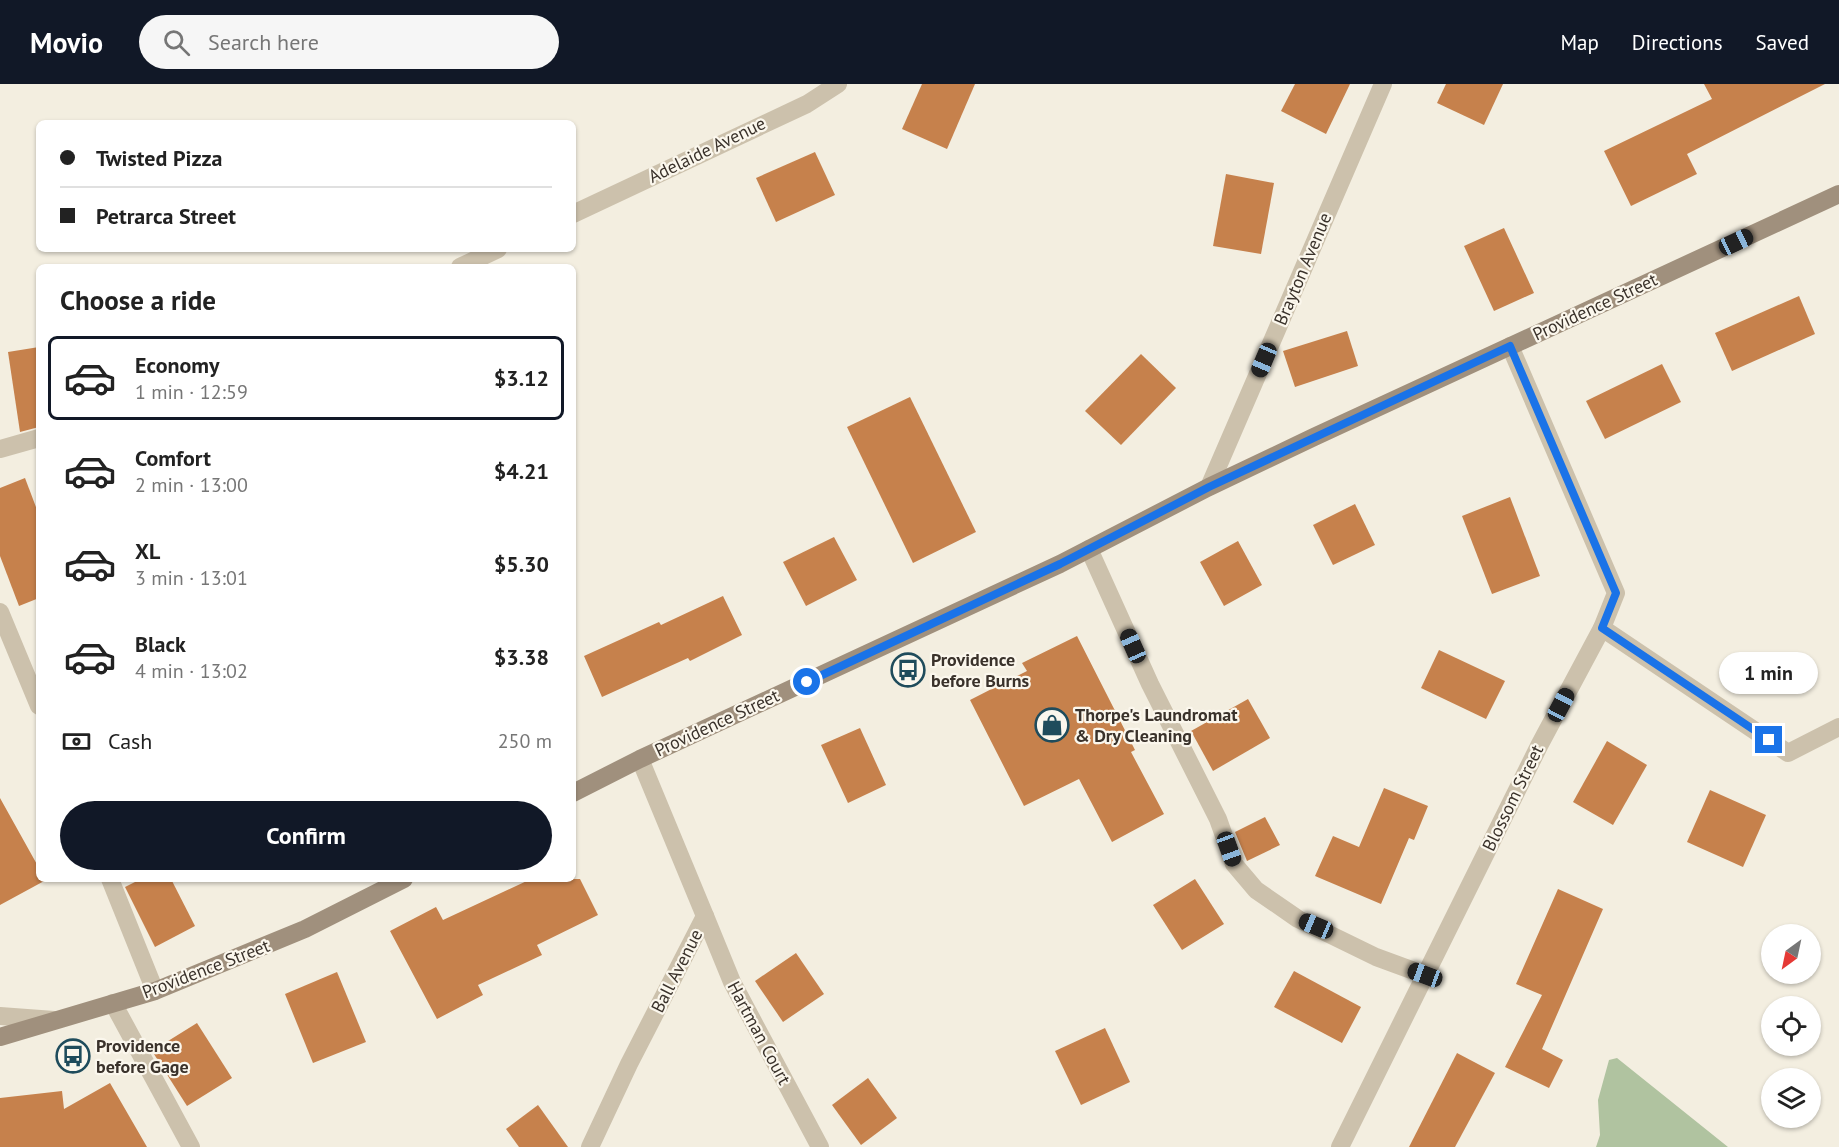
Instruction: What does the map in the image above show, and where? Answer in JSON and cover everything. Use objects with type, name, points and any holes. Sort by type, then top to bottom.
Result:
[{"type":"main road","name":"Providence Street","points":[[576,791],[640,759],[1089,549],[1209,487],[1839,194]]},
{"type":"main road","name":"Providence Street","points":[[0,1037],[155,991],[305,929],[398,882]]},
{"type":"street","name":"Adelaide Avenue","points":[[576,213],[807,104],[838,84]]},
{"type":"street","name":"Brayton Avenue","points":[[1209,487],[1383,84]]},
{"type":"street","points":[[466,264],[492,252]]},
{"type":"street","name":"Blossom Street","points":[[1340,1147],[1540,744],[1602,628],[1616,593],[1510,346]]},
{"type":"street","points":[[0,449],[36,439]]},
{"type":"street","points":[[1089,549],[1150,684],[1218,819],[1234,864],[1256,890],[1298,919],[1376,957],[1425,975]]},
{"type":"street","points":[[0,612],[36,699]]},
{"type":"street","points":[[1602,628],[1788,753],[1837,732]]},
{"type":"street","name":"Ball Avenue","points":[[590,1147],[629,1064],[705,916],[640,759]]},
{"type":"street","points":[[111,882],[155,991]]},
{"type":"street","name":"Hartman Court","points":[[705,916],[732,982],[820,1147]]},
{"type":"street","points":[[113,1003],[191,1147]]},
{"type":"street","points":[[0,1016],[55,1021]]},
{"type":"green space","points":[[1617,1058],[1728,1147],[1596,1147],[1600,1135],[1598,1100],[1609,1060]]},
{"type":"building","points":[[922,84],[975,84],[947,149],[902,129]]},
{"type":"building","points":[[1295,84],[1350,84],[1326,134],[1281,111]]},
{"type":"building","points":[[1446,84],[1503,84],[1484,125],[1437,103]]},
{"type":"building","points":[[1704,84],[1825,84],[1687,154],[1697,174],[1631,206],[1604,151],[1712,99]]},
{"type":"building","points":[[815,152],[835,195],[776,222],[756,178]]},
{"type":"building","points":[[1226,174],[1274,183],[1261,254],[1213,246]]},
{"type":"building","points":[[1504,228],[1534,293],[1494,311],[1464,246]]},
{"type":"building","points":[[1799,296],[1815,334],[1732,371],[1715,333]]},
{"type":"building","points":[[1347,331],[1358,366],[1295,387],[1283,351]]},
{"type":"building","points":[[36,347],[36,428],[20,432],[8,352]]},
{"type":"building","points":[[1141,354],[1176,388],[1121,445],[1085,411]]},
{"type":"building","points":[[1662,364],[1681,402],[1605,439],[1586,401]]},
{"type":"building","points":[[910,397],[976,532],[913,563],[847,427]]},
{"type":"building","points":[[25,478],[36,507],[36,599],[19,606],[0,556],[0,488]]},
{"type":"building","points":[[1510,497],[1540,576],[1492,594],[1462,516]]},
{"type":"building","points":[[1355,504],[1375,545],[1333,565],[1313,525]]},
{"type":"building","points":[[834,537],[857,580],[806,606],[783,562]]},
{"type":"building","points":[[1238,541],[1262,585],[1224,606],[1200,562]]},
{"type":"building","points":[[723,596],[742,635],[690,661],[688,658],[602,697],[584,656],[659,622],[661,625]]},
{"type":"building","points":[[1077,636],[1135,750],[1131,752],[1164,814],[1112,842],[1079,779],[1024,806],[970,700],[1027,671],[1022,663]]},
{"type":"building","points":[[1439,650],[1505,681],[1486,719],[1421,688]]},
{"type":"building","points":[[1248,699],[1270,738],[1213,771],[1191,731]]},
{"type":"building","points":[[860,728],[886,785],[848,803],[821,745]]},
{"type":"building","points":[[1607,741],[1647,765],[1613,825],[1573,802]]},
{"type":"building","points":[[1384,788],[1428,806],[1414,840],[1409,838],[1381,904],[1315,876],[1333,836],[1359,847]]},
{"type":"building","points":[[1710,790],[1766,815],[1743,867],[1687,842]]},
{"type":"building","points":[[0,798],[36,863],[36,882],[42,882],[0,905]]},
{"type":"building","points":[[1265,817],[1280,845],[1247,861],[1235,832]]},
{"type":"building","points":[[576,879],[580,879],[598,915],[537,945],[542,955],[478,985],[483,995],[437,1019],[390,931],[436,907],[443,920],[525,882],[576,882]]},
{"type":"building","points":[[1195,879],[1224,924],[1182,950],[1153,905]]},
{"type":"building","points":[[135,882],[173,882],[195,926],[155,947],[125,887]]},
{"type":"building","points":[[1558,889],[1603,909],[1542,1049],[1563,1060],[1549,1088],[1505,1067],[1542,995],[1516,984]]},
{"type":"building","points":[[796,953],[824,994],[783,1022],[755,981]]},
{"type":"building","points":[[1294,971],[1361,1007],[1342,1043],[1274,1007]]},
{"type":"building","points":[[337,972],[366,1042],[313,1063],[285,994]]},
{"type":"building","points":[[197,1023],[232,1078],[187,1106],[152,1051]]},
{"type":"building","points":[[1105,1028],[1130,1082],[1081,1105],[1055,1051]]},
{"type":"building","points":[[1457,1053],[1495,1073],[1455,1147],[1409,1147]]},
{"type":"building","points":[[868,1078],[897,1118],[861,1145],[832,1105]]},
{"type":"building","points":[[110,1083],[147,1147],[0,1147],[0,1098],[62,1091],[64,1109]]},
{"type":"building","points":[[538,1105],[568,1147],[519,1147],[506,1129]]},
{"type":"place","name":"Providence before Burns","points":[[908,670]]},
{"type":"place","name":"Thorpe's Laundromat & Dry Cleaning","points":[[1052,725]]},
{"type":"place","name":"Providence before Gage","points":[[73,1056]]},
{"type":"route","points":[[807,682],[1060,564],[1209,487],[1510,346],[1616,593],[1602,628],[1769,740]]}]
